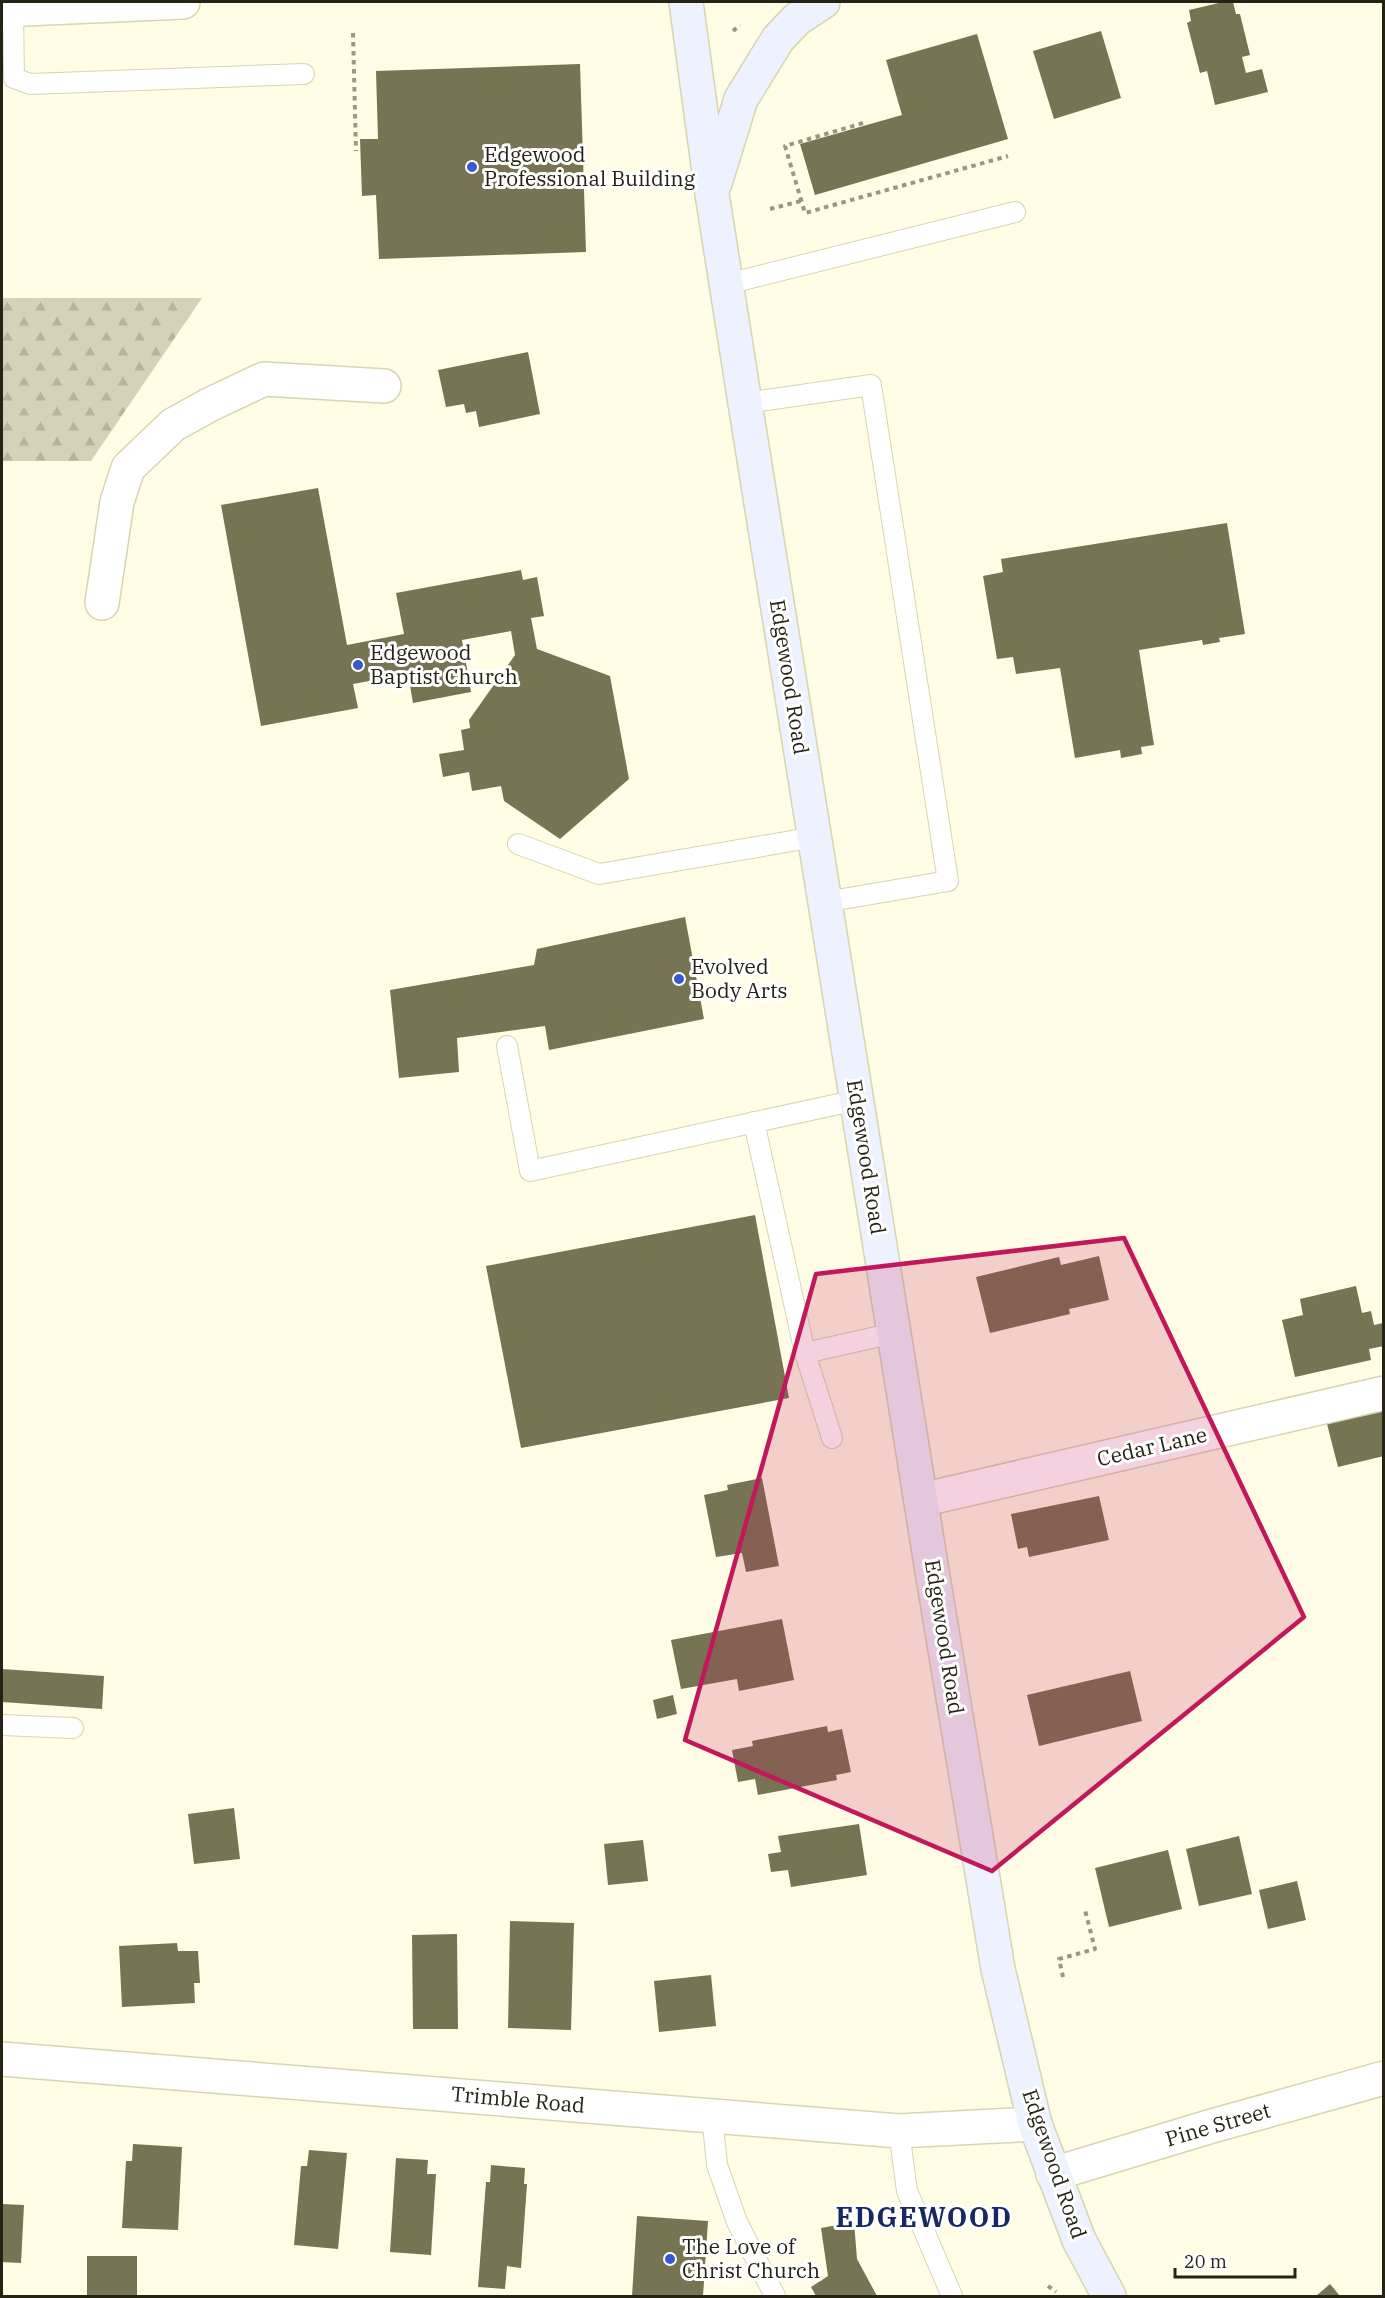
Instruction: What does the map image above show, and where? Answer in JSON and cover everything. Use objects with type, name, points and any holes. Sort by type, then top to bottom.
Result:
[{"type":"main road","name":"Edgewood Road","points":[[686,2],[712,194],[998,1969],[1035,2124],[1079,2240],[1109,2296]]},
{"type":"main road","points":[[712,194],[741,99],[778,39],[797,19],[823,2]]},
{"type":"street","points":[[7,10],[183,2]]},
{"type":"street","points":[[102,603],[117,502],[128,468],[173,425],[264,379],[384,386]]},
{"type":"street","name":"Cedar Lane","points":[[921,1500],[1383,1394]]},
{"type":"street","name":"Trimble Road","points":[[2,2059],[899,2131],[1035,2124]]},
{"type":"street","name":"Pine Street","points":[[1053,2174],[1383,2078]]},
{"type":"lane","points":[[7,10],[14,78],[30,84],[304,74]]},
{"type":"lane","points":[[727,284],[1015,212]]},
{"type":"lane","points":[[746,403],[871,385],[948,881],[825,902]]},
{"type":"lane","points":[[518,844],[599,874],[815,837]]},
{"type":"lane","points":[[507,1046],[530,1171],[857,1100]]},
{"type":"lane","points":[[754,1122],[804,1353],[832,1438]]},
{"type":"lane","points":[[804,1353],[894,1334]]},
{"type":"lane","points":[[2,1725],[73,1728]]},
{"type":"lane","points":[[712,2115],[717,2165],[737,2222],[775,2296]]},
{"type":"lane","points":[[899,2131],[907,2191],[952,2296]]},
{"type":"path","points":[[353,33],[356,151]]},
{"type":"path","points":[[862,123],[785,146],[805,213],[1008,156]]},
{"type":"path","points":[[770,209],[801,201]]},
{"type":"path","points":[[1063,1977],[1059,1959],[1095,1948],[1085,1910]]},
{"type":"path","points":[[1048,2286],[1056,2292]]},
{"type":"highlighted area","points":[[1124,1238],[1304,1617],[992,1871],[685,1740],[816,1274]]},
{"type":"green space","points":[[2,298],[202,298],[91,461],[2,461]]},
{"type":"building","points":[[1233,2],[1236,14],[1240,14],[1250,55],[1242,57],[1246,73],[1262,69],[1268,92],[1215,105],[1207,71],[1200,73],[1187,23],[1191,21],[1189,10]]},
{"type":"building","points":[[1101,31],[1121,98],[1054,119],[1033,51]]},
{"type":"building","points":[[977,34],[1008,139],[815,195],[800,144],[902,115],[886,60]]},
{"type":"building","name":"Edgewood Professional Building","points":[[580,64],[586,252],[379,259],[376,195],[362,196],[360,139],[378,139],[376,71]]},
{"type":"building","points":[[528,352],[540,414],[479,427],[476,411],[466,413],[464,404],[446,407],[438,370]]},
{"type":"building","name":"Edgewood Baptist Church","points":[[318,488],[347,645],[404,634],[396,593],[521,570],[523,580],[537,577],[544,616],[531,618],[537,649],[610,676],[629,779],[560,839],[504,801],[501,786],[472,791],[469,772],[443,777],[439,754],[464,750],[461,730],[470,728],[469,720],[515,655],[511,631],[462,640],[471,692],[413,703],[408,674],[353,684],[358,708],[261,726],[221,505]]},
{"type":"building","points":[[1227,523],[1245,634],[1219,638],[1220,642],[1203,645],[1202,640],[1139,650],[1154,745],[1141,747],[1142,754],[1121,758],[1120,750],[1075,758],[1060,668],[1016,674],[1013,657],[997,659],[983,576],[1003,572],[1001,559]]},
{"type":"building","points":[[685,917],[704,1019],[549,1050],[545,1026],[457,1038],[459,1072],[399,1078],[390,990],[534,965],[537,949]]},
{"type":"building","points":[[755,1215],[789,1398],[521,1448],[486,1266]]},
{"type":"building","points":[[1099,1256],[1109,1300],[1069,1309],[1070,1314],[990,1333],[976,1277],[1059,1257],[1061,1265]]},
{"type":"building","points":[[1356,1286],[1362,1313],[1371,1311],[1374,1325],[1383,1323],[1384,1346],[1369,1349],[1371,1360],[1295,1377],[1282,1320],[1303,1315],[1300,1299]]},
{"type":"building","points":[[1384,1411],[1384,1456],[1338,1467],[1327,1424]]},
{"type":"building","points":[[762,1478],[779,1566],[746,1572],[742,1553],[716,1557],[704,1495],[728,1490],[727,1485]]},
{"type":"building","points":[[1099,1496],[1109,1540],[1029,1557],[1027,1547],[1018,1549],[1011,1514]]},
{"type":"building","points":[[782,1619],[794,1680],[739,1691],[737,1679],[681,1689],[671,1640]]},
{"type":"building","points":[[2,1669],[104,1676],[102,1709],[2,1702]]},
{"type":"building","points":[[1130,1671],[1142,1721],[1039,1746],[1027,1695]]},
{"type":"building","points":[[673,1695],[677,1714],[657,1719],[653,1700]]},
{"type":"building","points":[[827,1726],[828,1732],[842,1729],[851,1772],[836,1775],[837,1780],[758,1795],[755,1779],[738,1782],[732,1750],[753,1746],[752,1741]]},
{"type":"building","points":[[234,1808],[240,1859],[194,1864],[188,1814]]},
{"type":"building","points":[[859,1824],[867,1875],[791,1887],[788,1870],[771,1872],[768,1854],[781,1852],[778,1836]]},
{"type":"building","points":[[1239,1836],[1252,1894],[1199,1906],[1186,1849]]},
{"type":"building","points":[[643,1840],[648,1881],[608,1885],[604,1844]]},
{"type":"building","points":[[1168,1850],[1182,1909],[1109,1927],[1095,1868]]},
{"type":"building","points":[[1297,1881],[1306,1920],[1268,1929],[1259,1890]]},
{"type":"building","points":[[510,1921],[574,1923],[571,2030],[508,2028]]},
{"type":"building","points":[[457,1934],[458,2029],[413,2029],[412,1935]]},
{"type":"building","points":[[177,1943],[178,1951],[198,1951],[200,1983],[194,1983],[195,2003],[122,2007],[119,1946]]},
{"type":"building","points":[[711,1975],[716,2026],[659,2032],[654,1981]]},
{"type":"building","points":[[133,2144],[182,2147],[178,2230],[122,2228],[126,2161],[132,2161]]},
{"type":"building","points":[[309,2150],[347,2153],[338,2249],[294,2245],[301,2166],[307,2166]]},
{"type":"building","points":[[396,2158],[428,2160],[427,2174],[436,2174],[431,2255],[390,2252]]},
{"type":"building","points":[[491,2165],[525,2168],[524,2184],[527,2184],[521,2268],[507,2266],[505,2289],[478,2287],[486,2182],[490,2182]]},
{"type":"building","points":[[2,2204],[24,2205],[21,2263],[2,2262]]},
{"type":"building","name":"The Love of Christ Church","points":[[637,2216],[708,2221],[703,2296],[632,2296]]},
{"type":"building","points":[[854,2222],[857,2259],[877,2296],[816,2296],[811,2287],[828,2276],[821,2228]]},
{"type":"building","points":[[87,2256],[137,2256],[137,2296],[87,2296]]},
{"type":"building","points":[[1330,2284],[1340,2296],[1316,2296]]},
{"type":"place","name":"Edgewood Professional Building","points":[[472,167]]},
{"type":"place","name":"Edgewood Baptist Church","points":[[358,665]]},
{"type":"place","name":"Evolved Body Arts","points":[[679,979]]},
{"type":"place","name":"The Love of Christ Church","points":[[670,2259]]},
{"type":"district","name":"EDGEWOOD","points":[[924,2218]]}]
